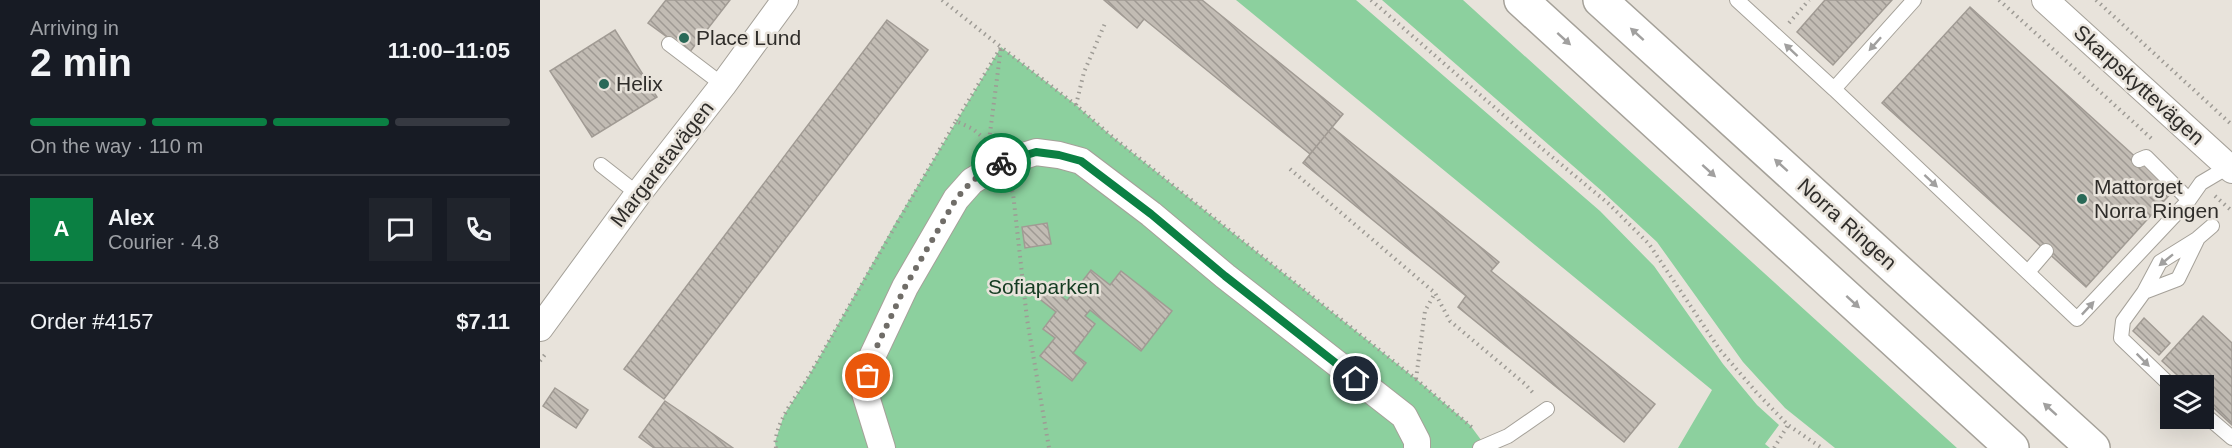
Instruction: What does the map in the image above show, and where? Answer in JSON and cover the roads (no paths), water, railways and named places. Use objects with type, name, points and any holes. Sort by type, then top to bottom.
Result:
[{"type":"main road","points":[[1521,0],[2012,448]]},
{"type":"main road","name":"Norra Ringen","points":[[1600,0],[2093,448]]},
{"type":"street","name":"Margaretavägen","points":[[540,328],[785,0]]},
{"type":"street","name":"Skarpskyttevägen","points":[[2045,0],[2230,169]]},
{"type":"street","points":[[882,448],[865,393],[871,359],[905,287],[956,199],[995,152],[1036,152],[1081,161],[1404,416],[1417,441],[1417,448]]},
{"type":"lane","points":[[1737,0],[2077,319],[2189,200],[2201,183],[2230,169]]},
{"type":"lane","points":[[1834,89],[1914,0]]},
{"type":"lane","points":[[669,44],[723,85]]},
{"type":"lane","points":[[2139,160],[2146,157],[2189,200]]},
{"type":"lane","points":[[601,165],[638,194]]},
{"type":"lane","points":[[2160,375],[2121,338],[2122,321],[2144,292],[2160,262],[2198,238],[2212,226]]},
{"type":"lane","points":[[2144,292],[2178,279],[2198,238]]},
{"type":"lane","points":[[2028,272],[2046,251]]},
{"type":"lane","points":[[1483,447],[1508,436],[1547,409]]},
{"type":"lane","points":[[2214,423],[2232,438]]},
{"type":"place","name":"Place Lund","points":[[684,38]]},
{"type":"place","name":"Helix","points":[[604,84]]},
{"type":"place","name":"Mattorget Norra Ringen","points":[[2082,199]]},
{"type":"park label","name":"Sofiaparken","points":[[1044,287]]}]
